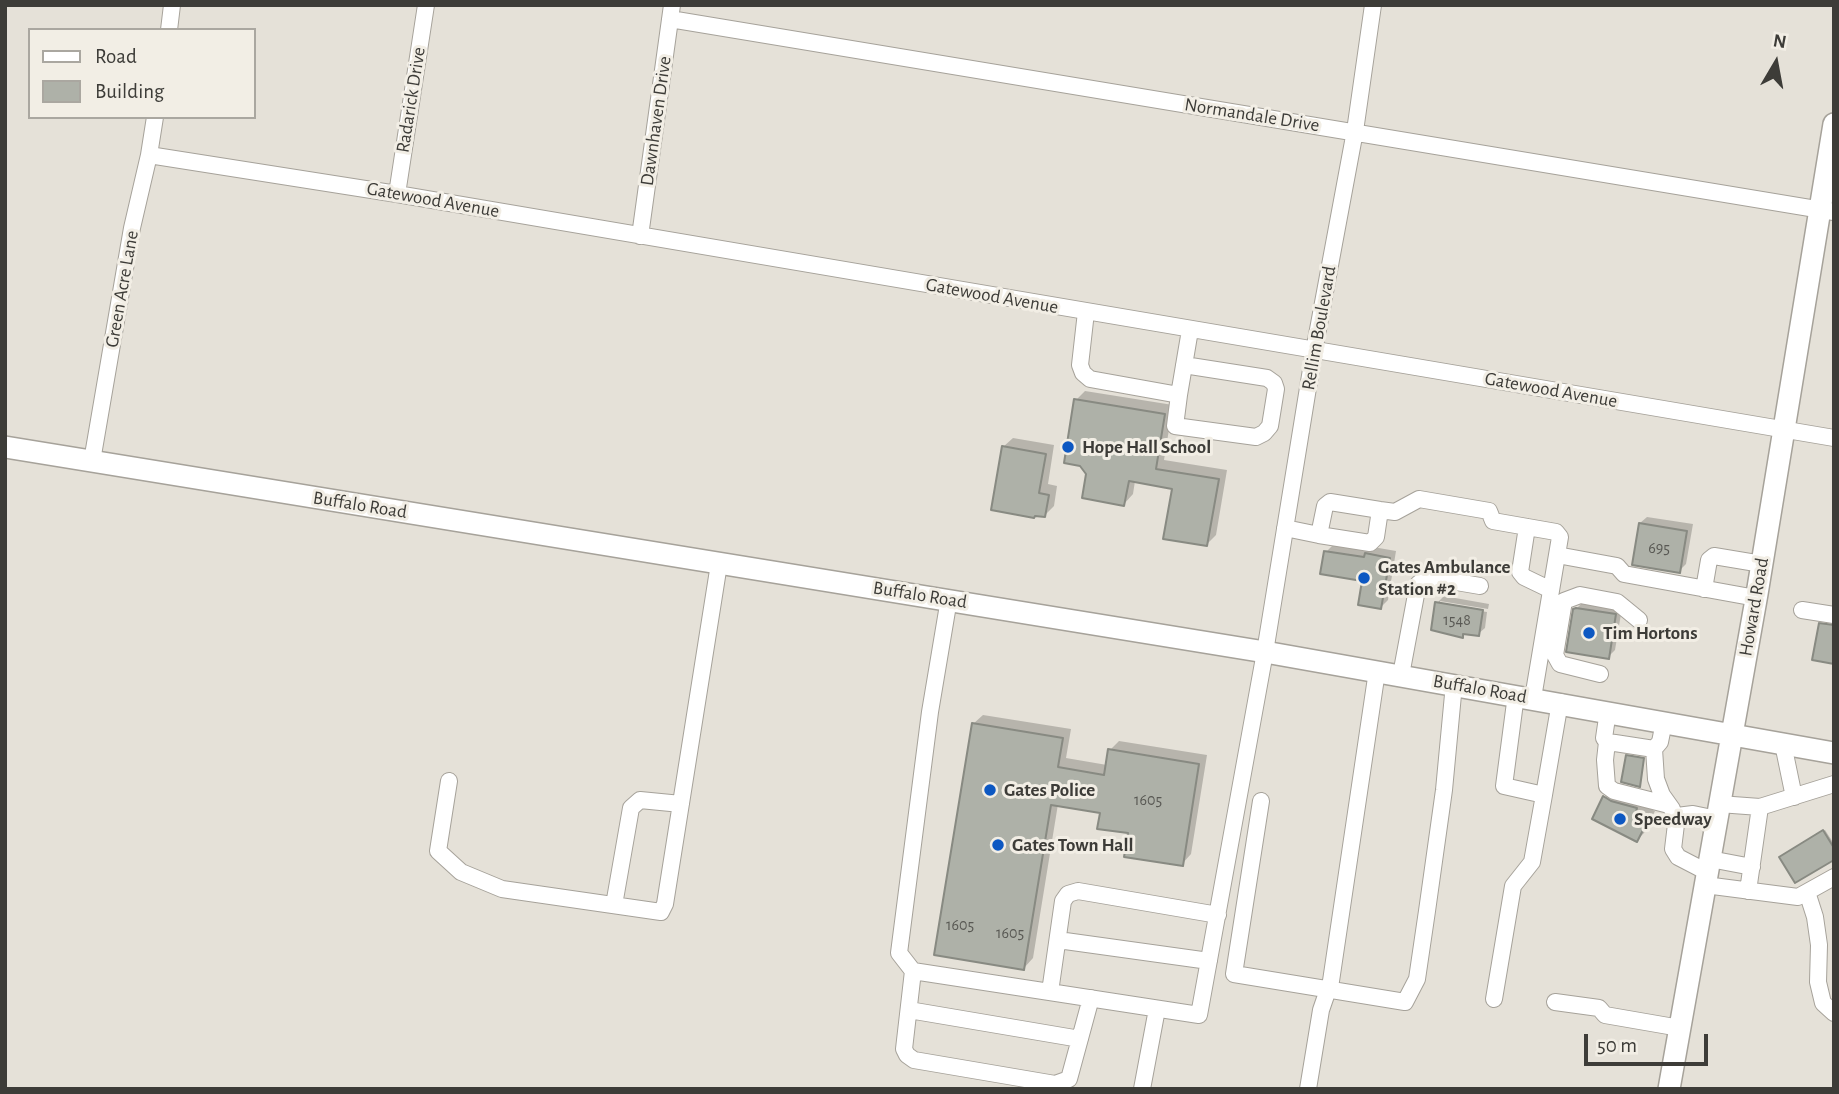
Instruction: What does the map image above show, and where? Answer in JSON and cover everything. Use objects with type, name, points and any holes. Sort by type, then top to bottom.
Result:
[{"type":"main road","name":"Howard Road","points":[[1669,1089],[1762,564],[1783,429],[1827,211],[1834,124]]},
{"type":"main road","name":"Buffalo Road","points":[[5,447],[949,599],[1560,702],[1731,736],[1834,753]]},
{"type":"street","points":[[169,28],[172,5]]},
{"type":"street","name":"Radarick Drive","points":[[397,194],[426,5]]},
{"type":"street","name":"Rellim Boulevard","points":[[1157,1009],[1199,1015],[1265,652],[1314,351],[1355,131],[1373,5]]},
{"type":"street","name":"Normandale Drive","points":[[671,12],[1827,211]]},
{"type":"street","name":"Dawnhaven Drive","points":[[640,236],[671,12]]},
{"type":"street","name":"Green Acre Lane","points":[[92,461],[132,228],[155,119]]},
{"type":"street","name":"Gatewood Avenue","points":[[149,155],[397,194],[1834,438]]},
{"type":"street","points":[[1086,312],[1080,365],[1083,373],[1090,379],[1179,395]]},
{"type":"street","points":[[1184,365],[1268,378],[1274,383],[1276,388],[1270,426],[1265,433],[1256,437],[1175,426],[1179,395],[1184,365],[1190,330]]},
{"type":"street","points":[[1319,535],[1325,506],[1330,502],[1395,512],[1419,499],[1489,511],[1493,521],[1556,532],[1560,537],[1551,590],[1504,786],[1544,795]]},
{"type":"street","points":[[1285,528],[1370,543],[1376,537],[1380,510]]},
{"type":"street","points":[[1527,527],[1520,572],[1524,577],[1551,590]]},
{"type":"street","points":[[1557,555],[1617,566],[1624,575],[1756,598]]},
{"type":"street","points":[[1703,589],[1709,560],[1714,556],[1762,564]]},
{"type":"street","points":[[449,781],[438,851],[461,872],[502,888],[661,912],[665,904],[719,564]]},
{"type":"street","points":[[1401,675],[1418,584],[1427,578],[1480,586]]},
{"type":"street","points":[[1600,674],[1560,664],[1555,654],[1564,601],[1580,595],[1617,602],[1639,620]]},
{"type":"street","points":[[949,599],[930,712],[898,953],[913,971],[1157,1009],[1142,1089]]},
{"type":"street","points":[[1802,610],[1834,615]]},
{"type":"street","points":[[1308,1089],[1321,1010],[1331,981],[1377,671]]},
{"type":"street","points":[[1261,801],[1234,974],[1405,1002],[1417,979],[1447,759],[1454,684]]},
{"type":"street","points":[[1494,999],[1513,886],[1532,862],[1560,702]]},
{"type":"street","points":[[1608,711],[1604,738],[1607,741],[1607,786],[1614,791],[1673,811],[1693,814],[1760,807],[1834,784]]},
{"type":"street","points":[[1664,722],[1660,742],[1654,749],[1656,779],[1673,811],[1673,849],[1678,857],[1748,891],[1798,897],[1834,877]]},
{"type":"street","points":[[1607,741],[1654,749]]},
{"type":"street","points":[[1783,744],[1794,797]]},
{"type":"street","points":[[614,905],[631,808],[640,800],[681,804]]},
{"type":"street","points":[[1748,891],[1760,807]]},
{"type":"street","points":[[1707,872],[1752,867]]},
{"type":"street","points":[[1050,992],[1063,901],[1068,894],[1078,891],[1217,915]]},
{"type":"street","points":[[1807,892],[1815,917],[1819,945],[1818,982],[1823,1003],[1834,1013]]},
{"type":"street","points":[[1058,940],[1209,961]]},
{"type":"street","points":[[913,971],[904,1049],[906,1055],[914,1060],[1042,1082],[1055,1084],[1069,1079],[1091,999]]},
{"type":"street","points":[[1555,1002],[1599,1008],[1605,1015],[1680,1028]]},
{"type":"street","points":[[909,1010],[1080,1039]]},
{"type":"building","points":[[1074,399],[1165,414],[1156,469],[1219,479],[1207,546],[1163,539],[1172,489],[1129,481],[1124,506],[1082,498],[1086,474],[1080,466],[1064,463]]},
{"type":"building","points":[[1002,446],[1046,454],[1039,493],[1049,495],[1045,517],[1034,518],[991,510]]},
{"type":"building","points":[[1639,523],[1687,531],[1680,573],[1632,565]]},
{"type":"building","name":"Gates Ambulance Station #2","points":[[1324,551],[1364,557],[1365,553],[1390,558],[1381,609],[1358,605],[1362,581],[1320,574]]},
{"type":"building","points":[[1435,602],[1483,610],[1479,636],[1463,634],[1463,638],[1431,630]]},
{"type":"building","name":"Tim Hortons","points":[[1573,609],[1616,614],[1609,659],[1566,652]]},
{"type":"building","points":[[1819,623],[1834,625],[1834,664],[1812,660]]},
{"type":"building","name":"Gates Town Hall","points":[[972,723],[1063,738],[1058,767],[1104,775],[1108,749],[1199,764],[1183,866],[1124,857],[1128,833],[1097,829],[1100,813],[1051,805],[1024,970],[934,955]]},
{"type":"building","points":[[1626,755],[1644,758],[1640,787],[1621,782]]},
{"type":"building","name":"Speedway","points":[[1603,796],[1637,808],[1636,812],[1649,818],[1637,842],[1592,819]]},
{"type":"building","points":[[1823,830],[1834,848],[1834,860],[1795,883],[1779,857]]},
{"type":"place","name":"Hope Hall School","points":[[1068,447]]},
{"type":"place","name":"Gates Ambulance Station #2","points":[[1364,578]]},
{"type":"place","name":"Tim Hortons","points":[[1589,633]]},
{"type":"place","name":"Gates Police","points":[[990,790]]},
{"type":"place","name":"Speedway","points":[[1620,819]]},
{"type":"place","name":"Gates Town Hall","points":[[998,845]]}]
